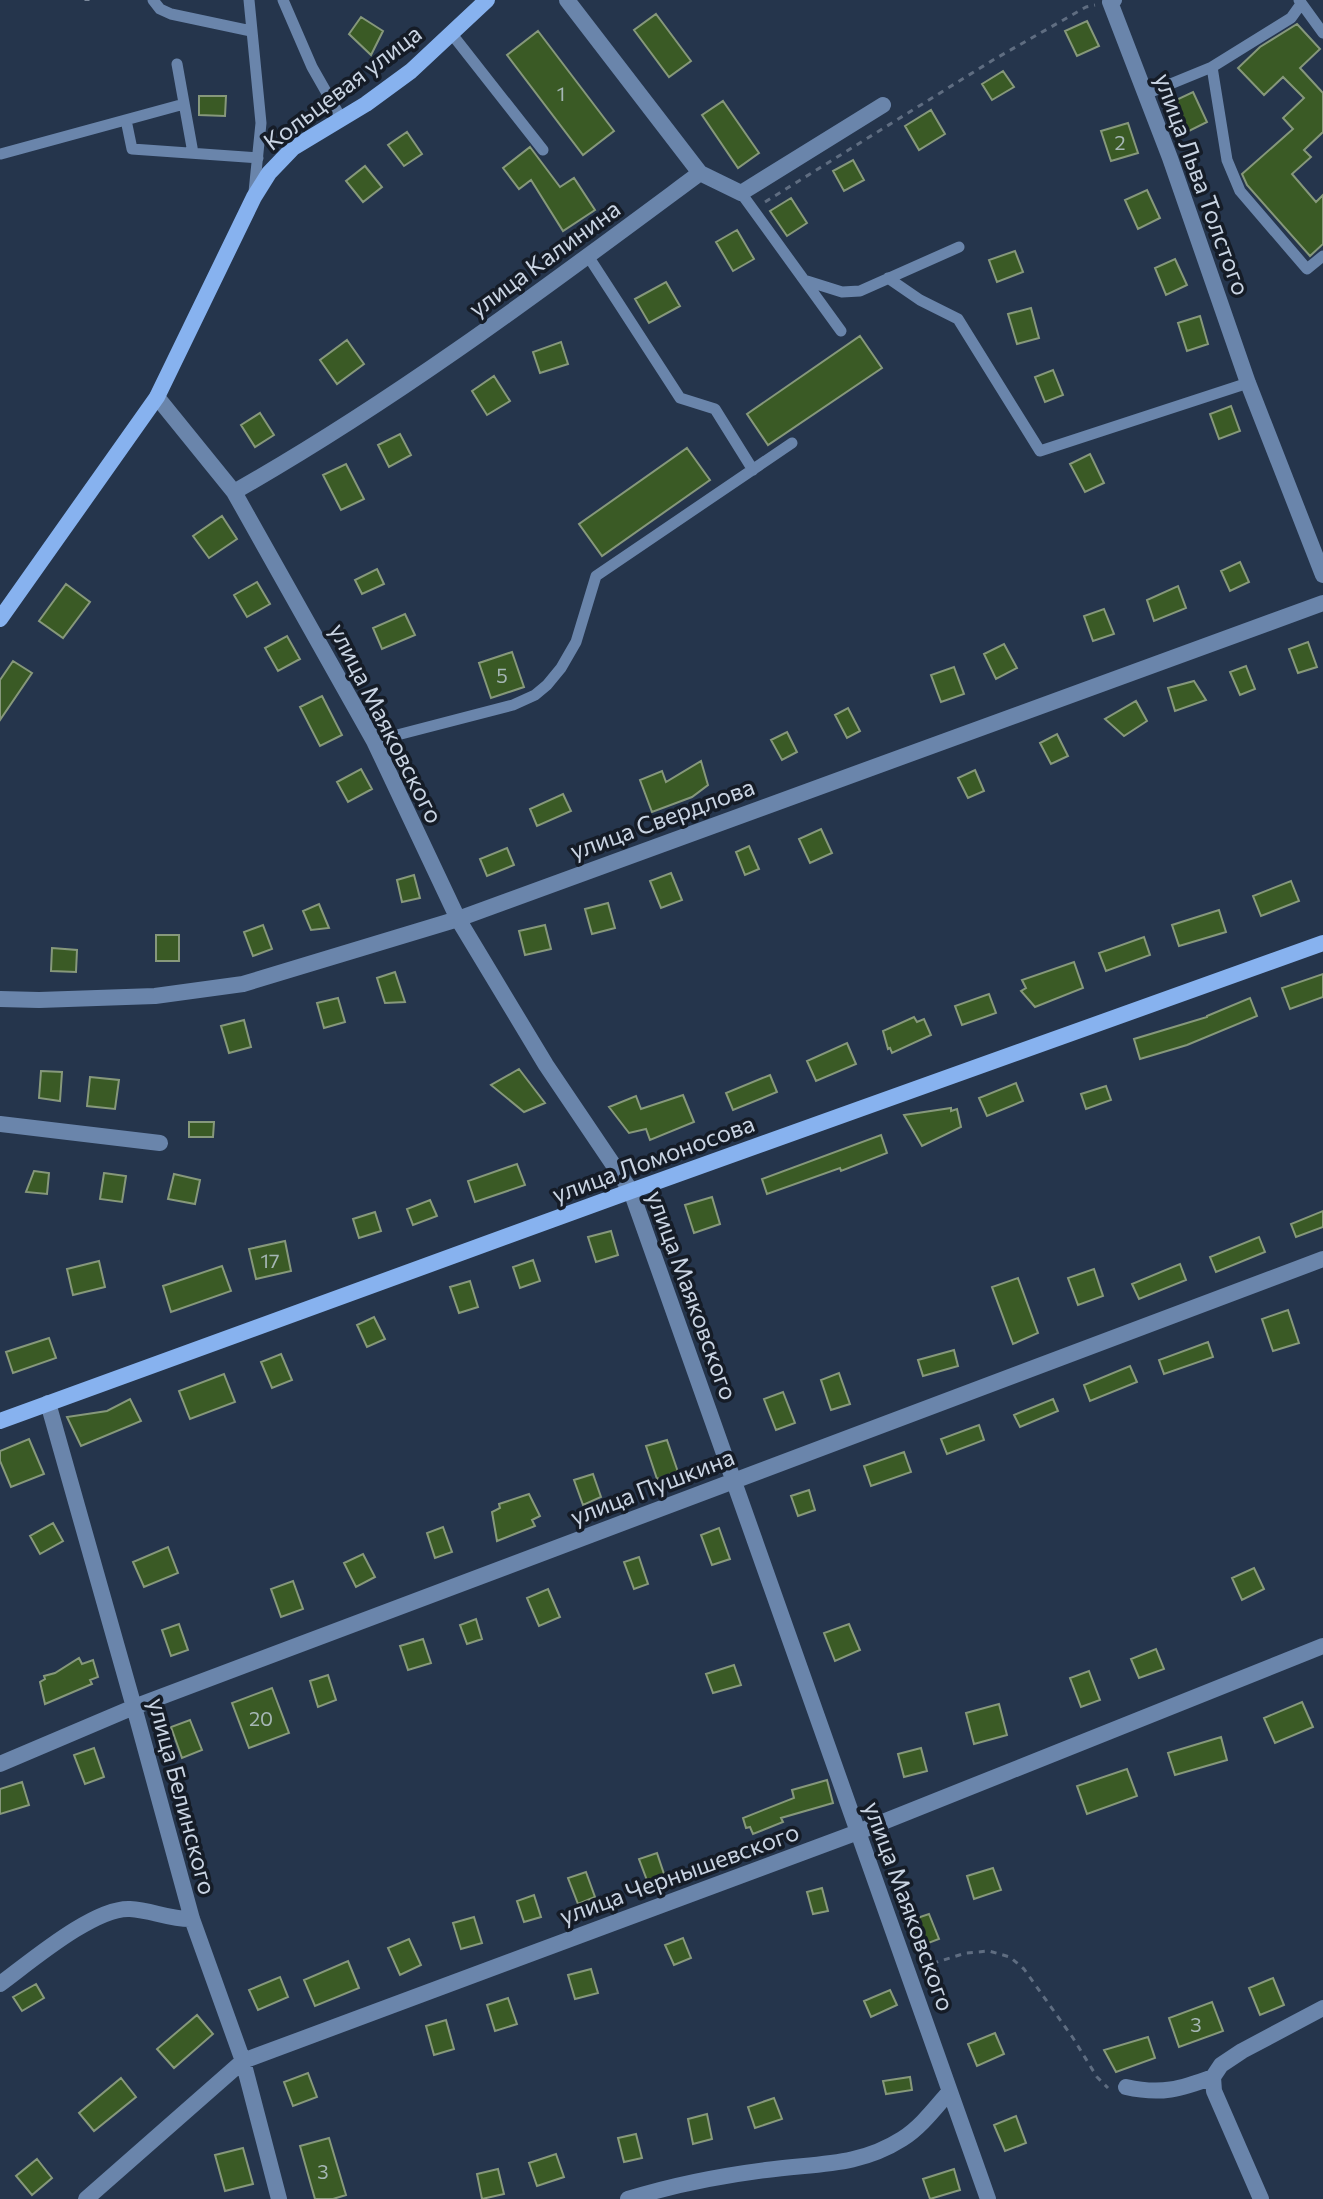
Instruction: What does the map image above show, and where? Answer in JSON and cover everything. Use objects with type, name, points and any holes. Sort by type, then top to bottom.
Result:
[{"type":"street","name":"Кольцевая улица","points":[[0,619],[157,397],[254,197],[269,173],[293,148],[366,104],[411,71],[487,0]]},
{"type":"street","points":[[567,0],[700,173],[741,193],[883,105]]},
{"type":"street","name":"улица Льва Толстого","points":[[1112,1],[1248,383],[1323,575]]},
{"type":"street","name":"улица Калинина","points":[[234,492],[292,459],[423,375],[700,173]]},
{"type":"street","name":"улица Маяковского","points":[[157,397],[234,492],[374,741],[458,919],[546,1065],[631,1191],[988,2199]]},
{"type":"street","name":"улица Свердлова","points":[[0,999],[155,996],[243,984],[458,919],[1323,603]]},
{"type":"street","name":"улица Ломоносова","points":[[0,1421],[1323,943]]},
{"type":"street","points":[[0,1124],[160,1143]]},
{"type":"street","name":"улица Пушкина","points":[[0,1764],[134,1707],[1323,1259]]},
{"type":"street","name":"улица Белинского","points":[[48,1403],[192,1919],[243,2061],[279,2199]]},
{"type":"street","name":"улица Чернышевского","points":[[86,2199],[243,2061],[858,1832],[1323,1646]]},
{"type":"street","points":[[0,1984],[34,1957],[111,1911],[127,1909],[181,1920],[192,1919]]},
{"type":"street","points":[[1126,2087],[1155,2092],[1180,2089],[1213,2077],[1221,2065],[1242,2051],[1323,2008]]},
{"type":"street","points":[[1213,2077],[1214,2091],[1261,2199]]},
{"type":"street","points":[[628,2199],[734,2174],[783,2167],[824,2166],[854,2160],[881,2150],[920,2126],[950,2091]]},
{"type":"lane","points":[[153,0],[160,9],[171,14],[251,31]]},
{"type":"lane","points":[[249,0],[261,123],[254,197]]},
{"type":"lane","points":[[283,0],[312,67],[341,118]]},
{"type":"lane","points":[[1146,94],[1212,67],[1291,18],[1300,2],[1323,33]]},
{"type":"lane","points":[[451,33],[543,150]]},
{"type":"lane","points":[[177,64],[193,153]]},
{"type":"lane","points":[[1212,67],[1227,160],[1240,191],[1307,269],[1323,256]]},
{"type":"lane","points":[[1,154],[184,104]]},
{"type":"lane","points":[[126,120],[132,149],[258,158]]},
{"type":"lane","points":[[741,193],[841,331]]},
{"type":"lane","points":[[806,281],[842,292],[860,291],[959,247]]},
{"type":"lane","points":[[588,256],[680,398],[715,409],[753,470]]},
{"type":"lane","points":[[888,278],[920,300],[958,319],[1040,451],[1248,383]]},
{"type":"lane","points":[[374,741],[513,705],[535,695],[561,668],[576,642],[596,576],[792,443]]},
{"type":"path","points":[[753,209],[993,60],[1086,7],[1112,1]]},
{"type":"path","points":[[907,1971],[966,1953],[989,1951],[1010,1957],[1024,1969],[1097,2077],[1112,2093],[1119,2094],[1126,2087]]},
{"type":"building","points":[[656,14],[691,61],[669,77],[634,30]]},
{"type":"building","points":[[361,17],[383,31],[371,55],[349,34]]},
{"type":"building","points":[[1087,21],[1099,46],[1077,56],[1065,31]]},
{"type":"building","points":[[1297,24],[1320,49],[1300,68],[1323,93],[1323,132],[1304,150],[1311,157],[1292,174],[1316,202],[1323,195],[1323,244],[1310,256],[1247,185],[1242,174],[1293,129],[1283,118],[1304,98],[1283,77],[1264,95],[1238,68],[1260,47]]},
{"type":"building","points":[[538,31],[614,131],[583,155],[507,55]]},
{"type":"building","points":[[1003,71],[1014,87],[992,100],[982,84]]},
{"type":"building","points":[[1193,92],[1207,122],[1187,132],[1172,102]]},
{"type":"building","points":[[199,96],[226,96],[225,116],[199,115]]},
{"type":"building","points":[[723,101],[759,153],[738,168],[702,115]]},
{"type":"building","points":[[931,110],[945,134],[919,150],[905,126]]},
{"type":"building","points":[[1128,123],[1138,153],[1111,161],[1101,131]]},
{"type":"building","points":[[407,132],[422,154],[404,166],[388,145]]},
{"type":"building","points":[[530,147],[560,187],[574,178],[595,210],[563,231],[531,180],[519,189],[503,168]]},
{"type":"building","points":[[853,160],[864,180],[844,191],[833,171]]},
{"type":"building","points":[[365,166],[382,187],[363,202],[346,181]]},
{"type":"building","points":[[1147,190],[1160,218],[1138,229],[1125,200]]},
{"type":"building","points":[[791,198],[807,223],[787,236],[770,211]]},
{"type":"building","points":[[737,230],[754,259],[733,271],[716,242]]},
{"type":"building","points":[[1015,251],[1023,272],[997,282],[989,260]]},
{"type":"building","points":[[1175,259],[1187,285],[1166,295],[1155,268]]},
{"type":"building","points":[[666,282],[680,306],[649,323],[635,299]]},
{"type":"building","points":[[1031,308],[1039,338],[1017,344],[1008,314]]},
{"type":"building","points":[[1200,316],[1208,344],[1187,351],[1178,323]]},
{"type":"building","points":[[860,336],[882,368],[768,445],[747,414]]},
{"type":"building","points":[[347,340],[364,364],[337,384],[320,360]]},
{"type":"building","points":[[561,342],[568,364],[540,373],[533,352]]},
{"type":"building","points":[[1053,370],[1063,395],[1045,402],[1035,377]]},
{"type":"building","points":[[494,376],[510,401],[487,415],[472,391]]},
{"type":"building","points":[[1231,406],[1240,431],[1219,439],[1210,414]]},
{"type":"building","points":[[260,413],[274,435],[255,447],[241,425]]},
{"type":"building","points":[[400,434],[411,455],[389,467],[378,445]]},
{"type":"building","points":[[687,448],[710,480],[602,556],[579,524]]},
{"type":"building","points":[[1090,454],[1104,483],[1085,492],[1070,464]]},
{"type":"building","points":[[346,464],[364,499],[341,510],[323,475]]},
{"type":"building","points":[[222,516],[237,539],[209,558],[193,536]]},
{"type":"building","points":[[1240,562],[1249,582],[1230,591],[1221,571]]},
{"type":"building","points":[[377,569],[384,584],[362,594],[355,580]]},
{"type":"building","points":[[257,582],[270,604],[247,617],[234,595]]},
{"type":"building","points":[[66,584],[90,602],[63,638],[39,621]]},
{"type":"building","points":[[1178,586],[1186,608],[1154,621],[1147,600]]},
{"type":"building","points":[[1104,609],[1114,634],[1093,641],[1084,616]]},
{"type":"building","points":[[405,614],[415,635],[382,649],[373,628]]},
{"type":"building","points":[[287,636],[300,659],[278,671],[265,648]]},
{"type":"building","points":[[1308,642],[1317,667],[1298,673],[1289,649]]},
{"type":"building","points":[[1004,644],[1017,668],[996,679],[984,654]]},
{"type":"building","points":[[512,652],[524,687],[491,698],[479,663]]},
{"type":"building","points":[[13,661],[32,673],[0,720],[0,680]]},
{"type":"building","points":[[1246,666],[1255,689],[1240,695],[1230,672]]},
{"type":"building","points":[[954,667],[964,694],[941,702],[931,675]]},
{"type":"building","points":[[1194,681],[1206,700],[1175,711],[1168,688]]},
{"type":"building","points":[[322,696],[342,735],[320,746],[300,707]]},
{"type":"building","points":[[1136,701],[1147,721],[1124,736],[1105,719]]},
{"type":"building","points":[[848,708],[860,731],[847,738],[835,715]]},
{"type":"building","points":[[787,732],[797,752],[782,760],[771,740]]},
{"type":"building","points":[[1057,734],[1068,756],[1051,764],[1040,743]]},
{"type":"building","points":[[701,761],[708,785],[692,797],[652,812],[640,780],[662,771],[666,782]]},
{"type":"building","points":[[361,769],[372,789],[348,802],[337,782]]},
{"type":"building","points":[[975,770],[984,791],[968,798],[958,778]]},
{"type":"building","points":[[563,794],[571,811],[537,826],[530,809]]},
{"type":"building","points":[[821,829],[832,853],[810,863],[799,839]]},
{"type":"building","points":[[749,846],[759,869],[745,875],[736,852]]},
{"type":"building","points":[[507,848],[514,865],[487,876],[480,859]]},
{"type":"building","points":[[671,873],[682,900],[661,908],[650,881]]},
{"type":"building","points":[[414,875],[420,898],[402,902],[397,880]]},
{"type":"building","points":[[1291,881],[1299,901],[1261,916],[1253,896]]},
{"type":"building","points":[[608,903],[615,928],[592,934],[585,909]]},
{"type":"building","points":[[319,904],[329,928],[311,930],[303,911]]},
{"type":"building","points":[[1219,910],[1226,932],[1179,946],[1172,925]]},
{"type":"building","points":[[263,925],[272,949],[253,956],[244,932]]},
{"type":"building","points":[[545,925],[551,949],[525,955],[519,931]]},
{"type":"building","points":[[156,935],[179,935],[179,961],[156,961]]},
{"type":"building","points":[[1144,937],[1150,955],[1106,971],[1099,953]]},
{"type":"building","points":[[52,948],[77,950],[76,972],[51,971]]},
{"type":"building","points":[[1074,962],[1083,988],[1035,1007],[1021,991],[1026,988],[1022,980]]},
{"type":"building","points":[[395,972],[405,1002],[385,1003],[377,978]]},
{"type":"building","points":[[1323,974],[1323,997],[1290,1009],[1282,988]]},
{"type":"building","points":[[989,994],[996,1013],[962,1025],[955,1006]]},
{"type":"building","points":[[338,998],[345,1022],[324,1028],[317,1003]]},
{"type":"building","points":[[1250,998],[1257,1016],[1187,1045],[1140,1059],[1134,1039],[1207,1017]]},
{"type":"building","points":[[914,1017],[917,1022],[924,1019],[931,1035],[892,1053],[883,1031]]},
{"type":"building","points":[[244,1020],[251,1047],[229,1053],[221,1026]]},
{"type":"building","points":[[847,1043],[856,1064],[816,1081],[807,1061]]},
{"type":"building","points":[[519,1069],[545,1103],[524,1112],[491,1085]]},
{"type":"building","points":[[41,1071],[62,1072],[60,1101],[39,1098]]},
{"type":"building","points":[[770,1075],[777,1092],[733,1110],[726,1093]]},
{"type":"building","points":[[90,1077],[119,1080],[115,1109],[87,1106]]},
{"type":"building","points":[[1016,1083],[1023,1101],[987,1116],[979,1098]]},
{"type":"building","points":[[1106,1086],[1111,1100],[1086,1109],[1081,1094]]},
{"type":"building","points":[[683,1095],[694,1122],[650,1140],[646,1129],[629,1133],[609,1107],[636,1096],[641,1109]]},
{"type":"building","points":[[951,1108],[951,1111],[957,1109],[961,1127],[922,1146],[904,1115]]},
{"type":"building","points":[[189,1122],[214,1122],[213,1137],[189,1137]]},
{"type":"building","points":[[881,1135],[887,1153],[767,1194],[762,1179]]},
{"type":"building","points":[[517,1164],[525,1185],[475,1202],[468,1181]]},
{"type":"building","points":[[34,1171],[49,1173],[47,1194],[26,1192]]},
{"type":"building","points":[[104,1173],[126,1176],[122,1202],[100,1199]]},
{"type":"building","points":[[174,1174],[200,1180],[195,1204],[168,1199]]},
{"type":"building","points":[[712,1197],[720,1224],[694,1233],[685,1205]]},
{"type":"building","points":[[430,1200],[437,1216],[413,1225],[407,1209]]},
{"type":"building","points":[[1323,1211],[1323,1227],[1296,1237],[1291,1224]]},
{"type":"building","points":[[375,1212],[381,1231],[359,1238],[353,1219]]},
{"type":"building","points":[[611,1231],[618,1255],[596,1262],[588,1237]]},
{"type":"building","points":[[1259,1237],[1265,1252],[1216,1272],[1210,1257]]},
{"type":"building","points":[[285,1241],[291,1271],[256,1279],[249,1249]]},
{"type":"building","points":[[533,1260],[540,1281],[520,1288],[513,1267]]},
{"type":"building","points":[[99,1261],[105,1287],[73,1295],[67,1269]]},
{"type":"building","points":[[1180,1264],[1186,1280],[1139,1299],[1132,1284]]},
{"type":"building","points":[[222,1266],[231,1291],[171,1312],[163,1286]]},
{"type":"building","points":[[1094,1269],[1103,1296],[1078,1305],[1068,1278]]},
{"type":"building","points":[[1018,1278],[1038,1333],[1013,1344],[992,1287]]},
{"type":"building","points":[[470,1281],[478,1307],[459,1313],[450,1287]]},
{"type":"building","points":[[1288,1310],[1299,1343],[1273,1351],[1262,1319]]},
{"type":"building","points":[[374,1317],[385,1339],[367,1347],[357,1325]]},
{"type":"building","points":[[49,1338],[56,1358],[13,1373],[6,1352]]},
{"type":"building","points":[[1208,1342],[1213,1357],[1164,1374],[1159,1360]]},
{"type":"building","points":[[954,1350],[958,1366],[923,1376],[918,1360]]},
{"type":"building","points":[[281,1354],[292,1380],[272,1388],[261,1362]]},
{"type":"building","points":[[1130,1366],[1137,1382],[1090,1401],[1084,1385]]},
{"type":"building","points":[[839,1373],[850,1404],[831,1410],[821,1380]]},
{"type":"building","points":[[224,1374],[235,1402],[190,1419],[179,1391]]},
{"type":"building","points":[[783,1392],[795,1423],[776,1430],[764,1399]]},
{"type":"building","points":[[130,1399],[141,1421],[81,1446],[67,1417],[107,1411]]},
{"type":"building","points":[[1053,1399],[1058,1411],[1020,1427],[1014,1415]]},
{"type":"building","points":[[979,1425],[984,1440],[947,1454],[941,1439]]},
{"type":"building","points":[[29,1439],[44,1474],[11,1487],[0,1461],[0,1451]]},
{"type":"building","points":[[667,1440],[678,1472],[657,1479],[646,1446]]},
{"type":"building","points":[[904,1452],[911,1472],[871,1486],[864,1466]]},
{"type":"building","points":[[593,1474],[601,1497],[583,1505],[574,1480]]},
{"type":"building","points":[[809,1490],[815,1510],[798,1516],[791,1496]]},
{"type":"building","points":[[529,1494],[540,1516],[532,1520],[535,1526],[497,1541],[492,1512],[500,1508],[499,1504]]},
{"type":"building","points":[[53,1523],[63,1541],[40,1554],[30,1536]]},
{"type":"building","points":[[443,1527],[452,1552],[435,1558],[427,1533]]},
{"type":"building","points":[[719,1528],[730,1559],[712,1565],[701,1535]]},
{"type":"building","points":[[168,1547],[178,1573],[144,1587],[133,1562]]},
{"type":"building","points":[[363,1554],[375,1577],[356,1587],[344,1563]]},
{"type":"building","points":[[639,1557],[648,1584],[634,1589],[624,1562]]},
{"type":"building","points":[[1254,1568],[1264,1589],[1242,1600],[1232,1578]]},
{"type":"building","points":[[293,1581],[303,1609],[281,1617],[271,1589]]},
{"type":"building","points":[[548,1589],[560,1617],[539,1626],[527,1598]]},
{"type":"building","points":[[476,1619],[482,1639],[467,1644],[460,1625]]},
{"type":"building","points":[[179,1624],[188,1650],[171,1656],[162,1630]]},
{"type":"building","points":[[849,1624],[860,1650],[835,1661],[824,1633]]},
{"type":"building","points":[[423,1639],[431,1663],[408,1670],[400,1646]]},
{"type":"building","points":[[1156,1649],[1164,1669],[1139,1678],[1131,1659]]},
{"type":"building","points":[[79,1658],[82,1664],[93,1660],[98,1677],[90,1680],[92,1684],[45,1704],[40,1682],[45,1679],[44,1676]]},
{"type":"building","points":[[734,1665],[741,1685],[713,1693],[706,1674]]},
{"type":"building","points":[[1089,1671],[1100,1700],[1081,1707],[1070,1678]]},
{"type":"building","points":[[328,1675],[336,1700],[318,1707],[310,1681]]},
{"type":"building","points":[[272,1688],[289,1733],[249,1748],[232,1703]]},
{"type":"building","points":[[1302,1702],[1313,1727],[1275,1743],[1264,1718]]},
{"type":"building","points":[[999,1704],[1007,1735],[974,1744],[966,1713]]},
{"type":"building","points":[[190,1720],[202,1750],[182,1758],[171,1727]]},
{"type":"building","points":[[1221,1737],[1227,1760],[1175,1775],[1168,1753]]},
{"type":"building","points":[[94,1748],[104,1777],[85,1784],[74,1755]]},
{"type":"building","points":[[921,1748],[927,1771],[904,1777],[898,1754]]},
{"type":"building","points":[[1127,1769],[1137,1796],[1087,1814],[1077,1786]]},
{"type":"building","points":[[827,1780],[833,1803],[781,1818],[783,1822],[753,1834],[750,1827],[746,1828],[743,1818],[794,1798],[792,1790]]},
{"type":"building","points":[[22,1782],[29,1805],[0,1814],[0,1789]]},
{"type":"building","points":[[657,1853],[665,1877],[648,1883],[639,1859]]},
{"type":"building","points":[[993,1868],[1001,1890],[974,1899],[967,1876]]},
{"type":"building","points":[[586,1872],[595,1897],[578,1904],[568,1878]]},
{"type":"building","points":[[822,1888],[828,1911],[813,1914],[807,1892]]},
{"type":"building","points":[[534,1895],[541,1917],[524,1922],[517,1901]]},
{"type":"building","points":[[929,1914],[939,1939],[915,1948],[905,1922]]},
{"type":"building","points":[[474,1917],[482,1943],[461,1949],[453,1923]]},
{"type":"building","points":[[683,1938],[691,1958],[674,1965],[665,1945]]},
{"type":"building","points":[[409,1939],[421,1965],[400,1975],[388,1948]]},
{"type":"building","points":[[348,1961],[359,1988],[315,2006],[304,1980]]},
{"type":"building","points":[[591,1969],[598,1993],[575,1999],[568,1975]]},
{"type":"building","points":[[280,1977],[288,1997],[258,2010],[249,1990]]},
{"type":"building","points":[[1273,1978],[1284,2005],[1260,2015],[1249,1988]]},
{"type":"building","points":[[36,1984],[44,1998],[22,2011],[13,1997]]},
{"type":"building","points":[[890,1990],[897,2005],[871,2017],[864,2001]]},
{"type":"building","points":[[508,1998],[517,2024],[495,2031],[487,2005]]},
{"type":"building","points":[[1212,2002],[1223,2031],[1179,2047],[1169,2018]]},
{"type":"building","points":[[197,2015],[213,2034],[174,2068],[157,2049]]},
{"type":"building","points":[[446,2020],[454,2049],[434,2055],[426,2026]]},
{"type":"building","points":[[995,2033],[1004,2054],[977,2066],[968,2044]]},
{"type":"building","points":[[1148,2037],[1155,2058],[1116,2072],[1104,2050]]},
{"type":"building","points":[[308,2073],[317,2097],[293,2106],[284,2082]]},
{"type":"building","points":[[910,2077],[912,2090],[886,2094],[883,2081]]},
{"type":"building","points":[[121,2078],[136,2097],[94,2131],[79,2113]]},
{"type":"building","points":[[774,2098],[782,2119],[755,2128],[748,2107]]},
{"type":"building","points":[[707,2114],[712,2139],[693,2144],[688,2119]]},
{"type":"building","points":[[1016,2116],[1026,2143],[1005,2151],[994,2125]]},
{"type":"building","points":[[636,2134],[642,2158],[624,2162],[618,2138]]},
{"type":"building","points":[[329,2138],[346,2195],[315,2199],[300,2146]]},
{"type":"building","points":[[243,2148],[253,2184],[225,2191],[215,2155]]},
{"type":"building","points":[[556,2154],[564,2177],[537,2186],[529,2163]]},
{"type":"building","points":[[37,2159],[52,2178],[32,2195],[16,2176]]},
{"type":"building","points":[[498,2169],[504,2194],[482,2199],[477,2174]]},
{"type":"building","points":[[954,2169],[960,2190],[930,2199],[923,2179]]}]
